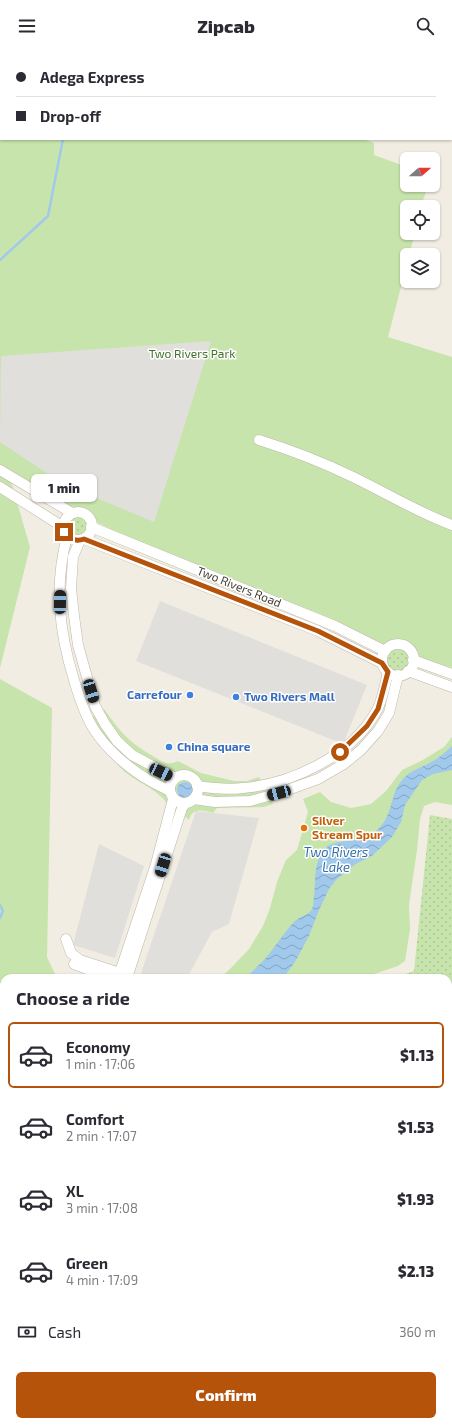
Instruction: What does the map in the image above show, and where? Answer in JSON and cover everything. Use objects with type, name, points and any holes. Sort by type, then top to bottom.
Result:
[{"type":"street","points":[[259,440],[311,457],[409,506],[452,525]]},
{"type":"street","points":[[0,470],[72,513]]},
{"type":"street","points":[[0,487],[75,540],[82,539]]},
{"type":"street","points":[[175,778],[132,755],[117,741],[95,706],[78,645],[71,588],[73,556],[82,539],[90,532],[90,518],[81,512],[72,513],[65,519],[60,579],[60,614],[69,664],[81,704],[93,729],[124,765],[172,795],[177,802],[250,801],[279,793],[318,779],[344,764],[361,750],[378,731],[389,713],[398,675]]},
{"type":"street","name":"Two Rivers Road","points":[[91,527],[335,626],[385,650]]},
{"type":"street","name":"Two Rivers Road","points":[[82,539],[155,566],[318,631],[382,663]]},
{"type":"street","points":[[155,566],[159,554]]},
{"type":"street","points":[[400,644],[408,648],[413,655],[413,664],[408,671],[398,675],[388,672],[382,663],[382,656],[385,650],[390,646],[400,644]]},
{"type":"street","points":[[413,660],[452,674]]},
{"type":"street","points":[[408,671],[452,687]]},
{"type":"street","points":[[197,786],[216,789],[243,788],[274,783],[312,769],[340,752],[367,726],[378,709],[388,672]]},
{"type":"street","points":[[183,775],[188,776],[192,778],[197,786],[197,795],[182,808],[124,974],[156,864],[172,795],[172,782],[175,778],[183,775]]},
{"type":"street","points":[[111,974],[76,965],[69,960],[65,951],[66,939],[71,953],[80,960],[115,974]]},
{"type":"green space","name":"Two Rivers Park","points":[[0,140],[366,140],[374,143],[374,155],[400,164],[400,192],[426,192],[423,200],[400,200],[400,240],[413,240],[411,248],[400,248],[401,288],[388,337],[452,357],[452,668],[371,642],[271,602],[139,543],[10,478],[30,547],[0,668]]},
{"type":"green space","points":[[77,513],[86,517],[90,526],[86,535],[77,539],[68,535],[64,526],[68,517]]},
{"type":"green space","points":[[392,648],[409,654],[410,663],[404,671],[394,672],[386,666],[385,656]]},
{"type":"green space","points":[[0,679],[52,708],[47,957],[55,974],[0,974]]},
{"type":"green space","points":[[104,709],[120,730],[131,741],[159,760],[165,763],[178,761],[201,773],[234,781],[247,781],[259,777],[273,804],[264,807],[217,808],[213,813],[199,810],[193,813],[189,820],[180,812],[171,811],[163,798],[131,777],[119,766],[103,748],[84,722]]},
{"type":"green space","points":[[452,737],[452,805],[435,802],[424,806],[420,819],[409,905],[410,929],[405,961],[398,966],[374,974],[224,974],[249,949],[263,926],[270,908],[277,882],[286,860],[297,850],[308,812],[303,799],[320,792],[331,802],[351,808],[371,804],[386,791],[402,770],[421,761],[444,747]]},
{"type":"green space","points":[[430,815],[452,819],[452,974],[405,974],[414,971]]},
{"type":"shaded area","points":[[211,341],[154,522],[63,484],[0,442],[1,356]]},
{"type":"shaded area","points":[[160,601],[367,685],[343,744],[136,661]]},
{"type":"shaded area","points":[[196,811],[259,818],[229,924],[212,932],[189,974],[141,974]]},
{"type":"shaded area","points":[[99,844],[144,866],[115,958],[73,945]]},
{"type":"water","name":"Two Rivers Lake","points":[[452,746],[452,770],[433,774],[422,780],[405,805],[401,822],[392,837],[373,855],[354,865],[336,880],[329,889],[309,936],[295,962],[286,974],[250,974],[266,957],[295,921],[309,913],[312,909],[318,861],[324,850],[334,843],[361,839],[374,833],[381,827],[385,820],[395,793],[402,780],[412,772],[441,756]]},
{"type":"water","points":[[185,782],[191,784],[193,790],[191,796],[185,798],[179,796],[177,790],[179,784]]},
{"type":"waterway","points":[[0,260],[48,216],[63,140]]},
{"type":"waterway","points":[[0,905],[3,911],[0,918]]},
{"type":"place","name":"Carrefour","points":[[190,695]]},
{"type":"place","name":"Two Rivers Mall","points":[[236,697]]},
{"type":"place","name":"China square","points":[[169,747]]},
{"type":"place","name":"Silver Stream Spur","points":[[304,828]]},
{"type":"route","points":[[64,532],[71,539],[84,539],[237,598],[278,616],[297,622],[340,641],[382,663],[388,672],[378,709],[367,726],[340,752]]}]
